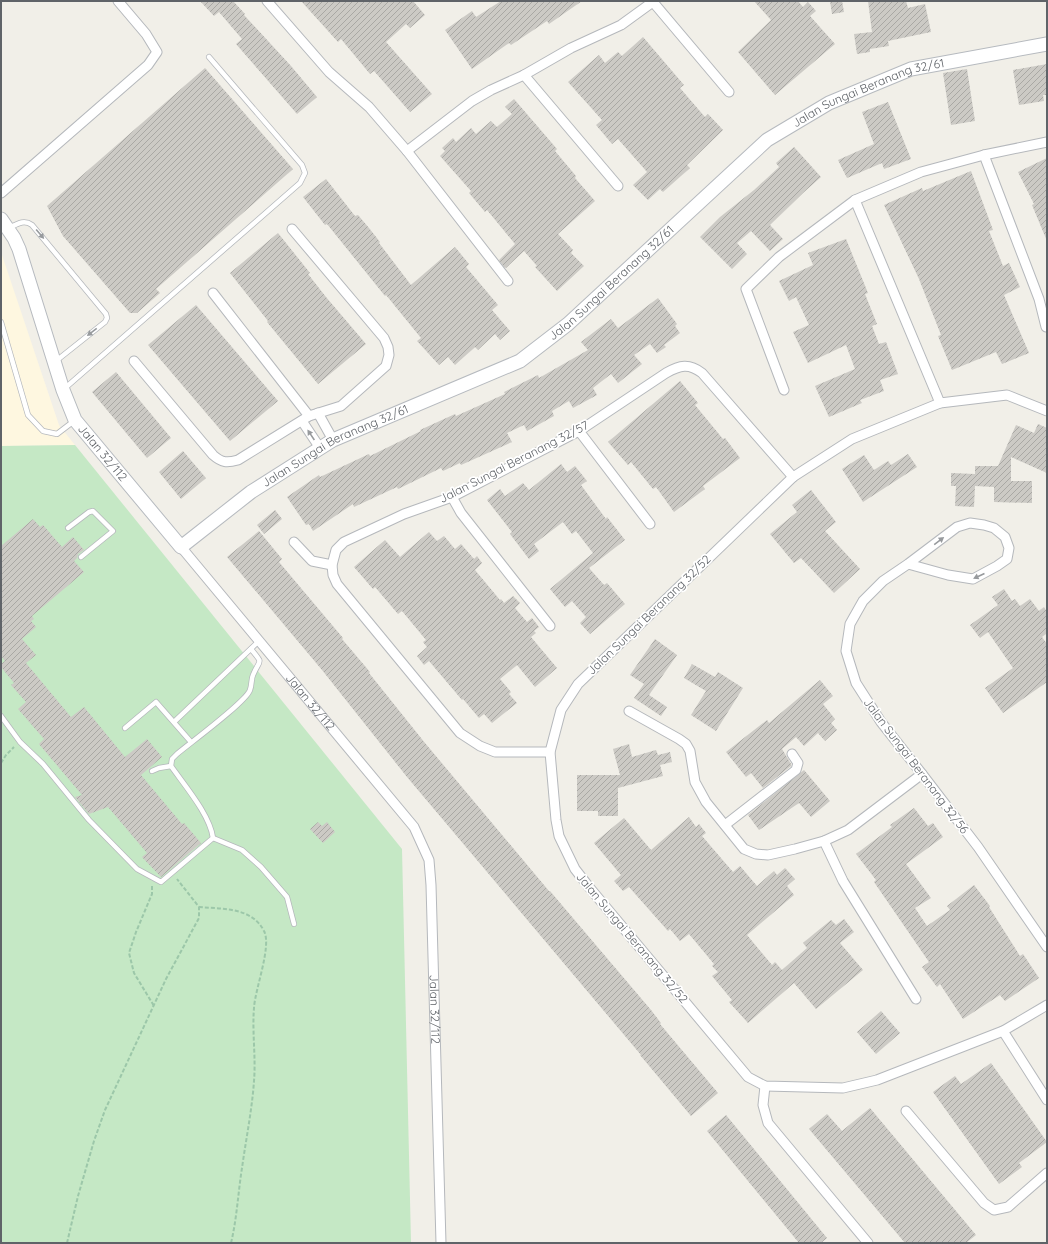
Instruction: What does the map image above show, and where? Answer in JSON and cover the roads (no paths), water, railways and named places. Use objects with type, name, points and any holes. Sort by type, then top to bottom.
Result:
[{"type":"street","points":[[1,193],[148,65],[157,52],[146,34],[118,1]]},
{"type":"street","points":[[267,1],[329,72],[369,107],[407,152],[508,281]]},
{"type":"street","points":[[407,152],[472,101],[491,90],[524,75],[572,48],[621,25],[653,1],[729,92]]},
{"type":"street","name":"Jalan Sungai Beranang 32/61","points":[[180,547],[251,492],[333,440],[520,361],[568,324],[767,140],[829,103],[911,69],[1047,44]]},
{"type":"street","points":[[524,75],[618,186]]},
{"type":"street","points":[[784,390],[746,289],[779,257],[855,200],[921,172],[984,155],[1047,142]]},
{"type":"street","points":[[984,155],[1039,299],[1046,327]]},
{"type":"street","points":[[855,200],[940,403]]},
{"type":"street","name":"Jalan 32/112","points":[[4,224],[14,238],[19,249],[63,390],[75,420],[414,827],[429,860],[431,885],[441,1243]]},
{"type":"street","points":[[134,361],[213,455],[221,461],[231,462],[238,460],[310,417],[341,406],[386,366],[389,355],[388,347],[384,338],[292,229]]},
{"type":"street","points":[[213,294],[310,417],[333,440]]},
{"type":"street","name":"Jalan Sungai Beranang 32/57","points":[[332,565],[336,550],[344,542],[404,514],[452,497],[579,431],[666,373],[675,368],[684,366],[694,368],[702,373],[793,478]]},
{"type":"street","name":"Jalan Sungai Beranang 32/52","points":[[1047,411],[1007,395],[940,403],[852,439],[793,478],[578,684],[561,710],[550,752],[556,820],[559,836],[575,870],[748,1077],[765,1086],[843,1088],[877,1080],[1003,1031],[1047,1005]]},
{"type":"street","points":[[310,417],[320,448]]},
{"type":"street","points":[[579,431],[650,524]]},
{"type":"street","points":[[452,497],[461,513],[550,626]]},
{"type":"street","name":"Jalan Sungai Beranang 32/56","points":[[908,564],[948,575],[973,579],[1007,559],[1010,548],[1005,537],[994,528],[970,523],[957,527],[883,581],[863,600],[850,624],[846,650],[856,683],[881,722],[978,847],[1047,947]]},
{"type":"street","points":[[294,542],[312,561],[332,565],[333,576],[338,584],[460,733],[480,746],[495,752],[550,752]]},
{"type":"street","points":[[630,711],[686,744],[690,751],[696,782],[706,802],[744,849],[756,854],[768,855],[824,841],[848,830],[922,774]]},
{"type":"street","points":[[725,825],[796,770],[798,763],[792,754]]},
{"type":"street","points":[[824,841],[843,881],[916,999]]},
{"type":"street","points":[[1003,1031],[1047,1100]]},
{"type":"street","points":[[765,1086],[763,1105],[768,1124],[868,1243]]},
{"type":"street","points":[[906,1111],[984,1203],[994,1210],[1008,1207],[1047,1173]]},
{"type":"lane","points":[[63,390],[300,182],[305,173],[302,165],[209,57]]},
{"type":"lane","points":[[4,224],[22,221],[28,222],[32,225],[106,314],[107,318],[105,322],[54,362]]},
{"type":"lane","points":[[1,322],[28,415],[43,431],[57,434],[75,420]]},
{"type":"lane","points":[[68,528],[89,512],[94,512],[113,531],[81,557]]},
{"type":"lane","points":[[174,722],[259,641]]},
{"type":"lane","points":[[170,766],[172,759],[241,702],[250,690],[253,674],[259,664],[259,660],[251,649]]},
{"type":"lane","points":[[125,728],[156,702],[191,742]]},
{"type":"lane","points":[[1,716],[20,742],[43,764],[89,820],[137,869],[150,877],[161,882],[213,838]]},
{"type":"lane","points":[[152,771],[170,766]]},
{"type":"lane","points":[[170,766],[204,815],[212,830],[213,838]]},
{"type":"lane","points":[[213,838],[242,850],[260,867],[287,897],[294,924]]}]
